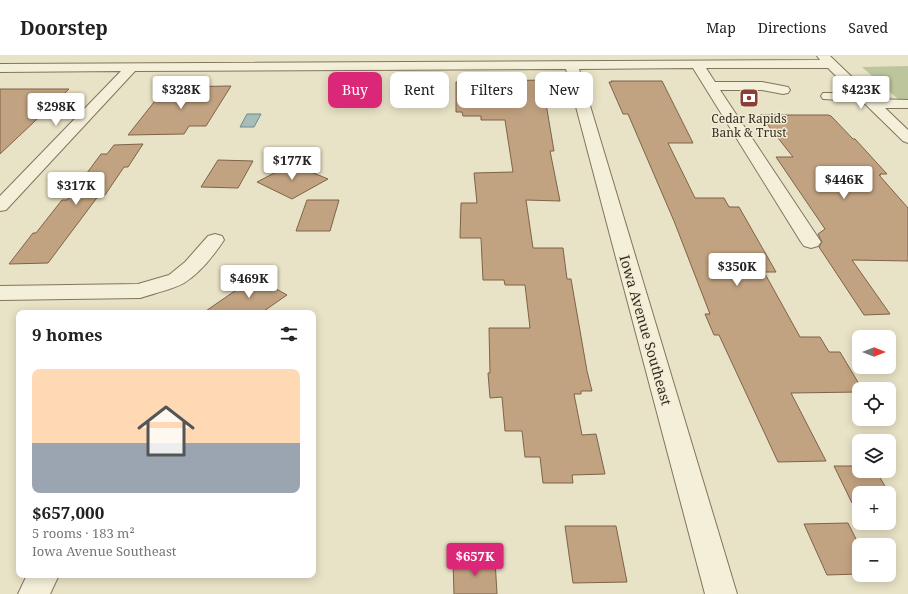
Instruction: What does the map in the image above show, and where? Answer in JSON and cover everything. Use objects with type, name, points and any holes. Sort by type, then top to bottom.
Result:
[{"type":"street","points":[[0,62],[8,56]]},
{"type":"street","points":[[0,68],[132,67],[240,61],[697,65],[828,60],[908,138]]},
{"type":"street","name":"Iowa Avenue Southeast","points":[[571,65],[721,594]]},
{"type":"street","points":[[697,65],[811,242]]},
{"type":"street","points":[[0,206],[132,67]]},
{"type":"street","points":[[711,86],[762,86],[783,90]]},
{"type":"street","points":[[828,96],[908,104]]},
{"type":"street","points":[[0,292],[140,291],[176,279],[192,266],[216,240]]},
{"type":"street","points":[[34,594],[42,578]]},
{"type":"green space","points":[[908,66],[908,108],[862,67]]},
{"type":"water","points":[[247,114],[261,114],[254,127],[240,127]]},
{"type":"building","points":[[527,80],[535,80],[535,108],[547,108],[554,151],[550,151],[560,201],[526,200],[533,248],[563,248],[567,279],[571,279],[587,371],[592,391],[581,391],[581,394],[574,394],[582,435],[596,434],[605,474],[572,475],[573,483],[543,483],[540,457],[525,457],[522,431],[505,431],[502,397],[490,398],[488,373],[490,373],[489,328],[530,328],[525,285],[505,285],[504,280],[483,280],[481,238],[460,238],[461,203],[477,203],[474,173],[513,172],[505,120],[481,120],[481,116],[463,116],[462,112],[456,112],[456,82],[457,108],[527,108]]},
{"type":"building","points":[[611,81],[662,81],[693,143],[668,143],[695,198],[724,198],[729,207],[739,207],[776,272],[764,272],[800,337],[820,337],[829,352],[840,352],[858,382],[852,382],[852,392],[791,393],[826,461],[778,462],[719,335],[714,335],[705,314],[710,314],[674,221],[628,114],[623,114],[609,82],[612,82]]},
{"type":"building","points":[[231,86],[206,126],[189,126],[184,134],[128,135],[166,87]]},
{"type":"building","points":[[0,89],[69,89],[0,154]]},
{"type":"building","points":[[760,115],[831,116],[853,139],[855,139],[887,174],[879,175],[908,208],[908,261],[852,260],[890,314],[864,315],[819,247],[822,242],[818,234],[825,229],[776,157],[793,157]]},
{"type":"building","points":[[143,144],[128,167],[124,167],[105,195],[99,195],[48,263],[9,264],[33,233],[36,233],[62,200],[67,200],[101,154],[107,154],[114,145]]},
{"type":"building","points":[[218,160],[253,161],[238,188],[201,187]]},
{"type":"building","points":[[292,164],[328,179],[292,199],[257,182]]},
{"type":"building","points":[[307,200],[339,200],[330,231],[296,231]]},
{"type":"building","points":[[255,277],[287,295],[265,310],[207,310]]},
{"type":"building","points":[[834,466],[852,466],[852,478],[880,478],[885,486],[852,486],[852,503]]},
{"type":"building","points":[[848,523],[856,538],[852,538],[852,574],[827,575],[804,524]]},
{"type":"building","points":[[565,526],[616,526],[627,582],[573,583]]},
{"type":"building","points":[[495,560],[497,594],[454,594],[453,561]]},
{"type":"place","name":"Cedar Rapids Bank & Trust","points":[[749,98]]}]
